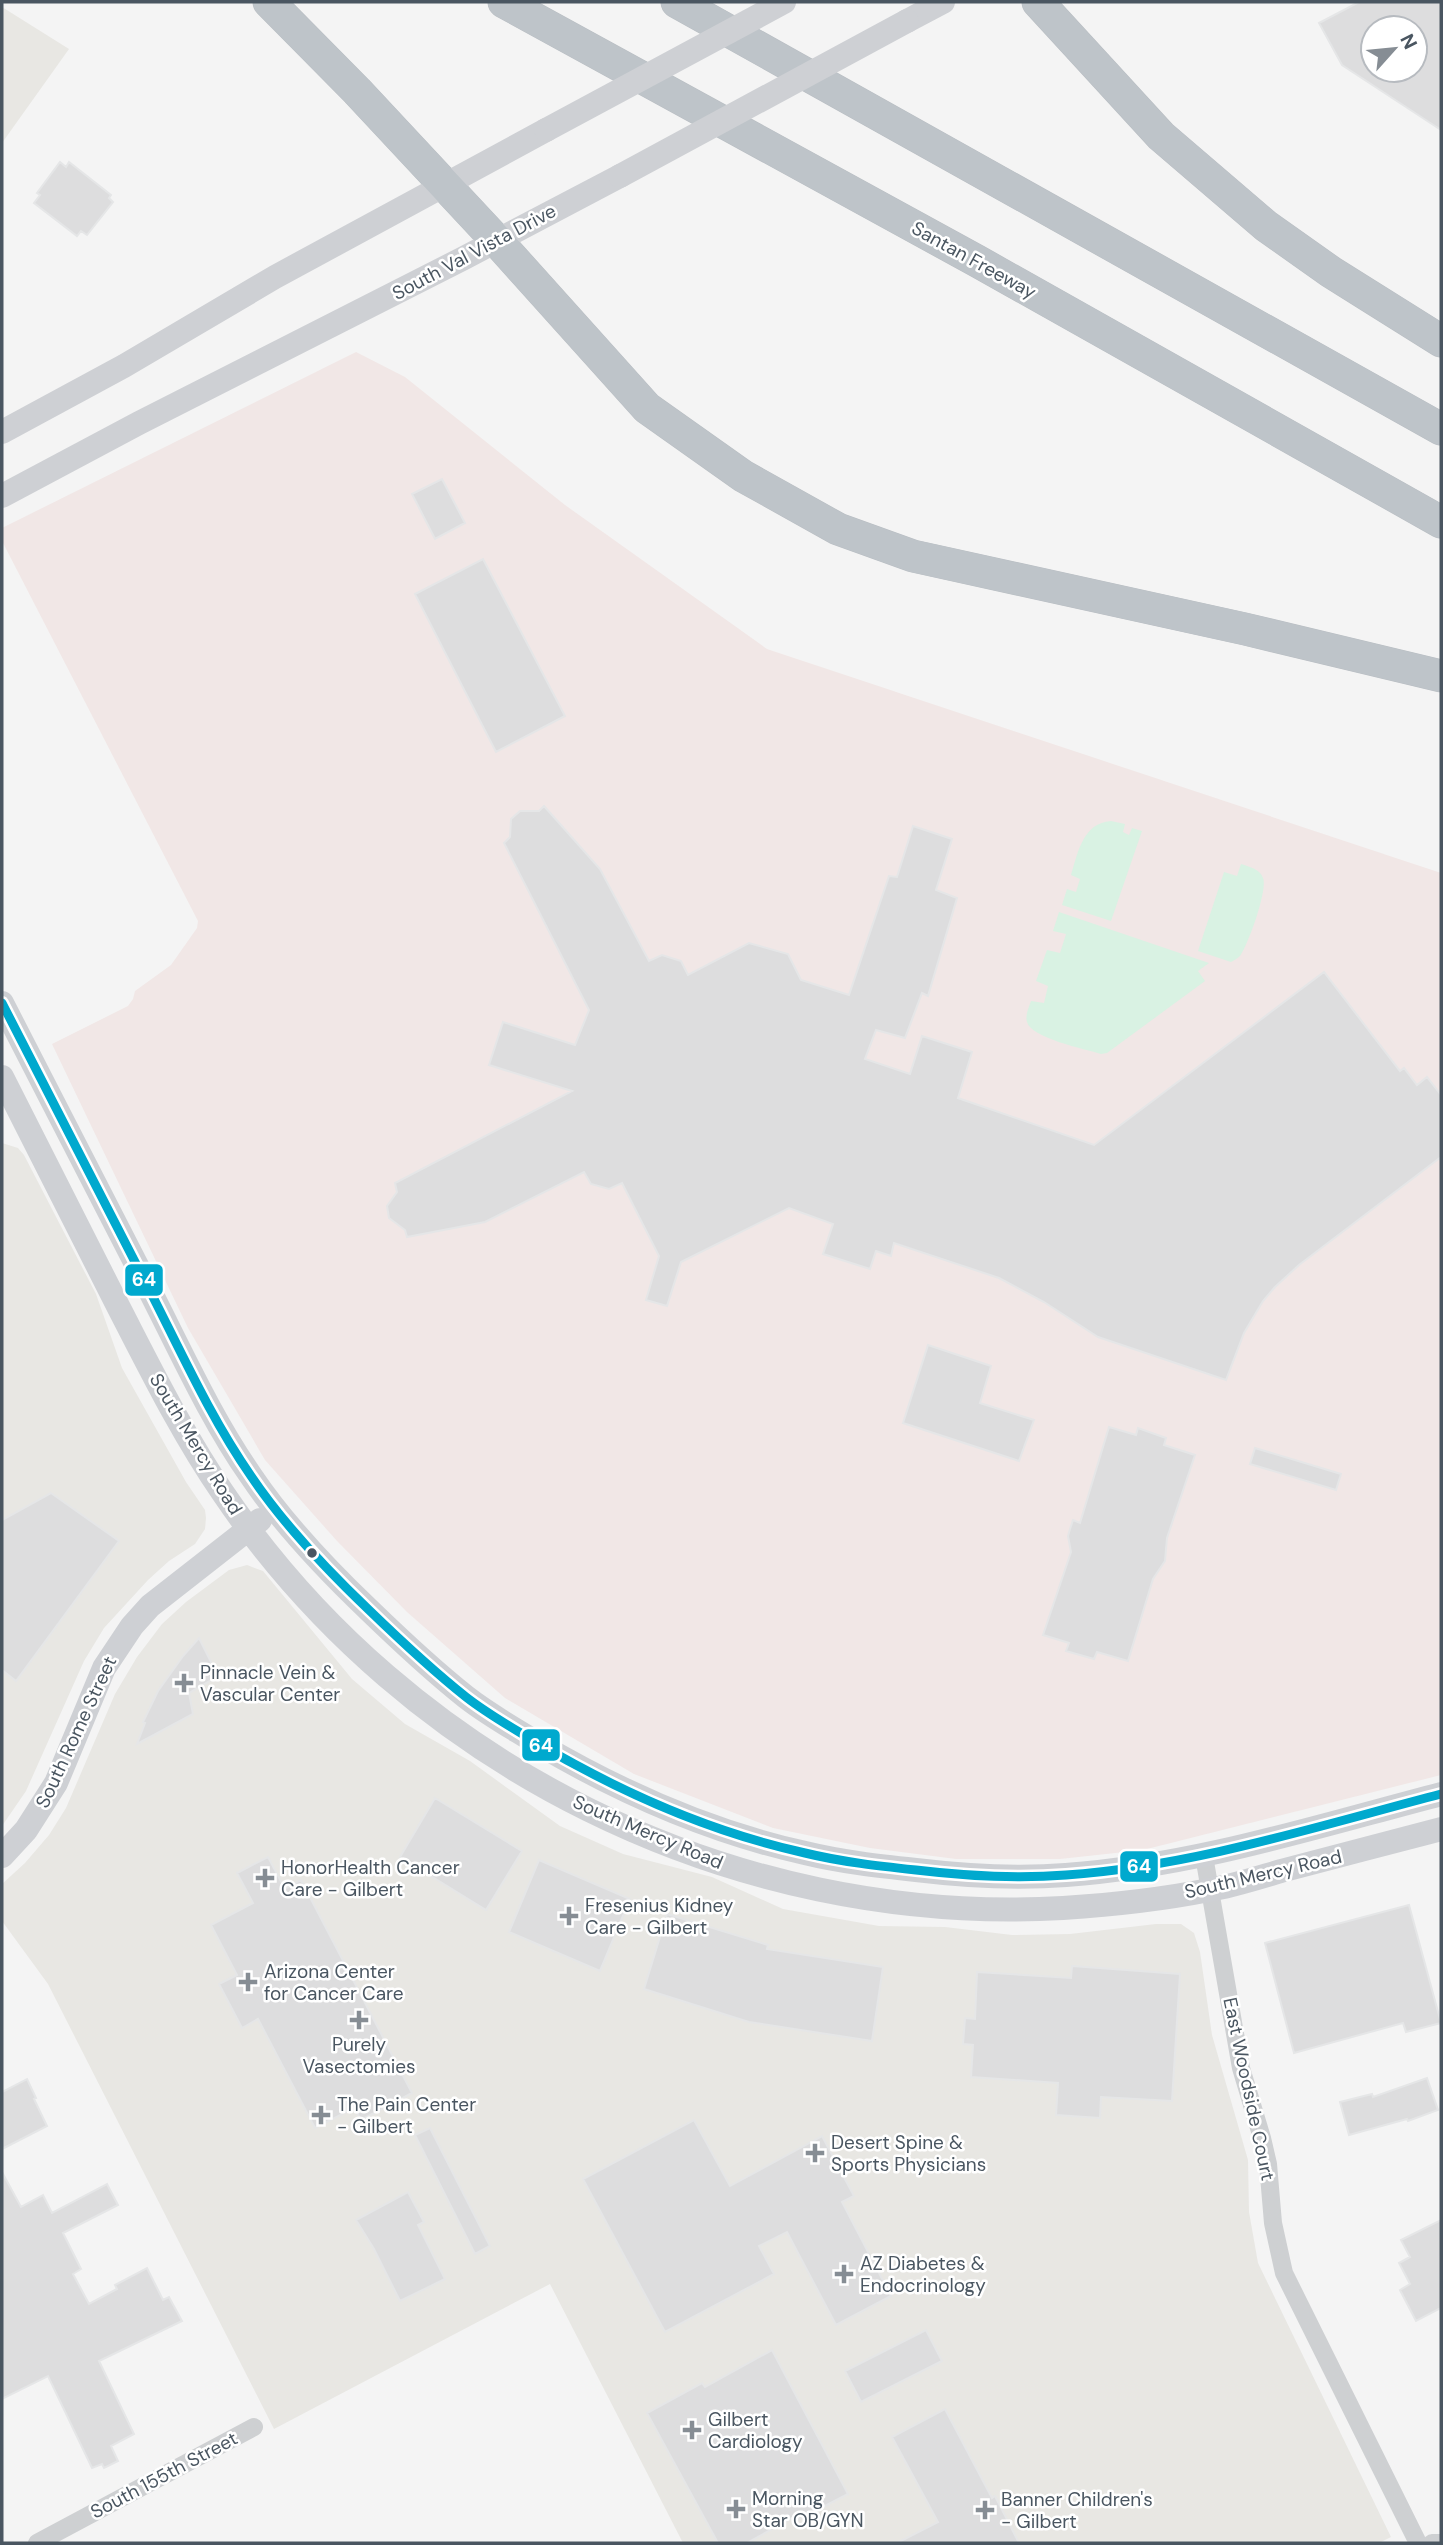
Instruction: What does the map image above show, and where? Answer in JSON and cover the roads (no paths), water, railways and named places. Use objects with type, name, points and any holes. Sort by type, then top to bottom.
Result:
[{"type":"highway","points":[[269,2],[321,53],[497,241],[647,408],[743,476],[838,528],[914,556],[1245,629],[1441,676]]},
{"type":"highway","name":"Santan Freeway","points":[[504,2],[977,261],[1441,522]]},
{"type":"highway","points":[[677,2],[1441,429]]},
{"type":"highway","points":[[1038,2],[1160,136],[1266,226],[1331,272],[1441,341]]},
{"type":"main road","points":[[2,432],[124,366],[275,277],[784,2]]},
{"type":"main road","name":"South Val Vista Drive","points":[[2,496],[139,423],[497,241],[943,2]]},
{"type":"main road","name":"South Mercy Road","points":[[2,1003],[223,1429],[274,1508],[351,1593],[410,1650],[467,1698],[559,1756],[636,1796],[671,1810],[806,1854],[957,1875],[1059,1876],[1109,1872],[1204,1856],[1441,1794]]},
{"type":"main road","name":"South Mercy Road","points":[[2,1077],[160,1387],[221,1491],[249,1529],[325,1620],[392,1681],[449,1728],[496,1759],[574,1803],[658,1841],[785,1883],[852,1896],[956,1909],[1060,1908],[1111,1904],[1210,1890],[1441,1829]]},
{"type":"main road","name":"South Rome Street","points":[[2,1856],[26,1830],[56,1783],[104,1668],[132,1626],[159,1599],[274,1508]]},
{"type":"street","name":"East Woodside Court","points":[[1204,1856],[1241,2068],[1268,2164],[1273,2223],[1284,2273],[1418,2543]]},
{"type":"street","name":"South 155th Street","points":[[37,2543],[254,2427]]},
{"type":"street","points":[[1432,2543],[1441,2543]]},
{"type":"place","name":"Pinnacle Vein & Vascular Center","points":[[184,1683]]},
{"type":"place","name":"HonorHealth Cancer Care - Gilbert","points":[[265,1878]]},
{"type":"place","name":"Fresenius Kidney Care - Gilbert","points":[[569,1916]]},
{"type":"place","name":"Arizona Center for Cancer Care","points":[[248,1982]]},
{"type":"place","name":"Purely Vasectomies","points":[[359,2020]]},
{"type":"place","name":"The Pain Center - Gilbert","points":[[321,2115]]},
{"type":"place","name":"Desert Spine & Sports Physicians","points":[[815,2153]]},
{"type":"place","name":"AZ Diabetes & Endocrinology","points":[[844,2274]]},
{"type":"place","name":"Gilbert Cardiology","points":[[692,2430]]},
{"type":"place","name":"Morning Star OB/GYN","points":[[736,2509]]},
{"type":"place","name":"Banner Children's - Gilbert","points":[[985,2510]]}]
